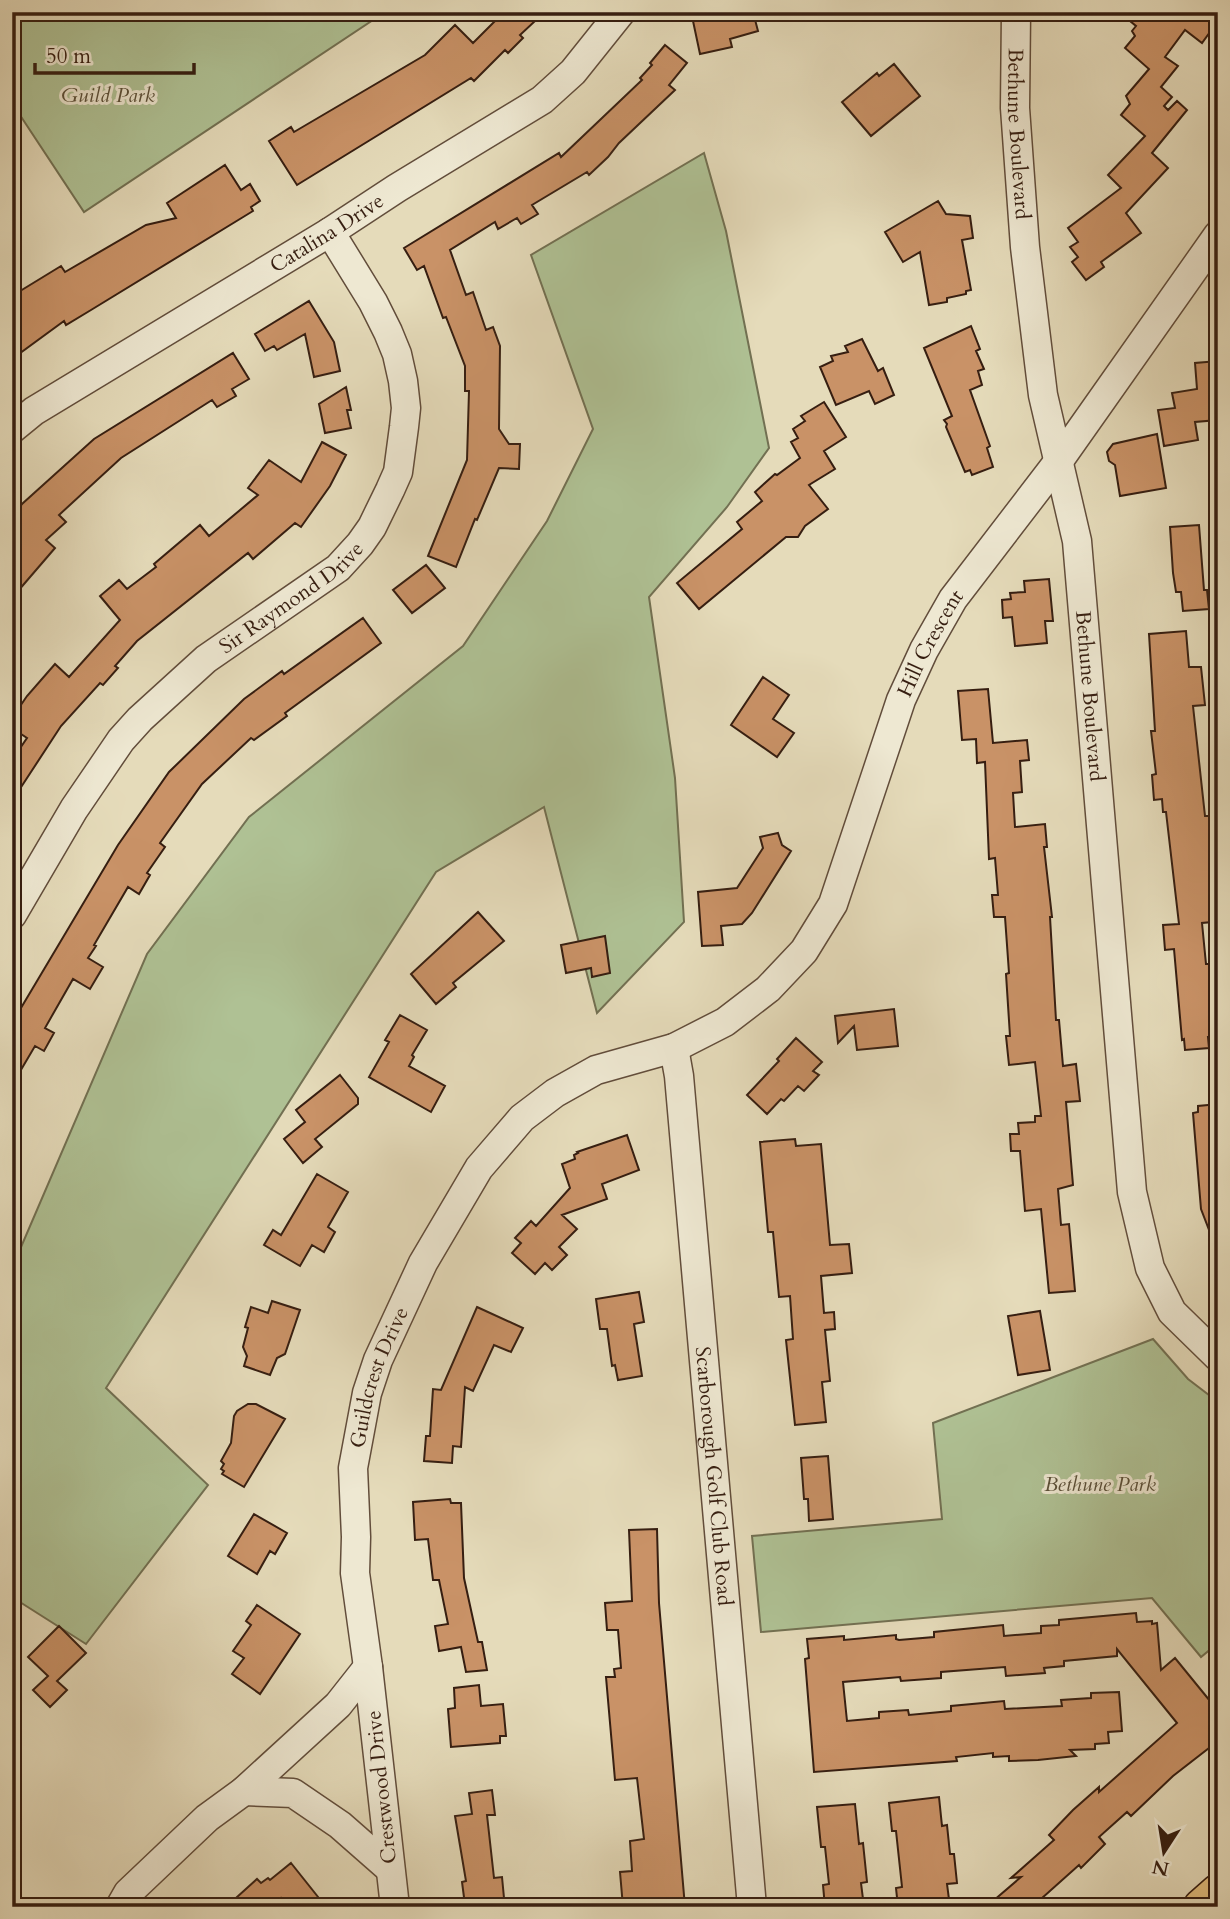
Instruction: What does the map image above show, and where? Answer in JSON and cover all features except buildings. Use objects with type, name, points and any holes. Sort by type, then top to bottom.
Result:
[{"type":"main road","points":[[1200,1907],[1218,1892]]},
{"type":"street","name":"Catalina Drive","points":[[12,429],[34,411],[331,232],[397,188],[542,100],[573,72],[621,12]]},
{"type":"street","name":"Bethune Boulevard","points":[[1016,12],[1016,108],[1025,247],[1043,395],[1077,541],[1132,1192],[1150,1268],[1172,1312],[1218,1357]]},
{"type":"street","name":"Sir Raymond Drive","points":[[12,915],[74,809],[127,733],[206,659],[338,568],[372,527],[390,490],[398,472],[406,408],[404,380],[397,354],[373,302],[331,232]]},
{"type":"street","name":"Hill Crescent","points":[[674,1048],[725,1022],[750,1005],[790,968],[818,931],[843,878],[884,747],[923,650],[953,599],[1058,461],[1218,235]]},
{"type":"street","name":"Guildcrest Drive","points":[[368,1667],[355,1573],[353,1468],[368,1394],[379,1360],[423,1263],[479,1168],[522,1118],[555,1093],[596,1070],[674,1048]]},
{"type":"street","name":"Scarborough Golf Club Road","points":[[674,1048],[679,1076],[752,1907]]},
{"type":"street","points":[[120,1907],[128,1894],[207,1818],[244,1791],[338,1705],[368,1667]]},
{"type":"street","name":"Crestwood Drive","points":[[368,1667],[395,1907]]},
{"type":"street","points":[[244,1791],[293,1793],[341,1825],[389,1868]]},
{"type":"green space","name":"Guild Park","points":[[12,12],[385,12],[84,212],[12,103]]},
{"type":"green space","points":[[704,153],[726,231],[769,448],[727,507],[649,597],[675,778],[684,922],[597,1013],[544,807],[436,872],[106,1388],[208,1485],[86,1644],[12,1597],[12,1268],[147,954],[249,817],[463,646],[547,521],[593,429],[531,255]]},
{"type":"green space","name":"Bethune Park","points":[[1153,1339],[1188,1379],[1218,1402],[1218,1643],[1201,1657],[1152,1598],[761,1632],[752,1536],[942,1519],[933,1423]]}]
